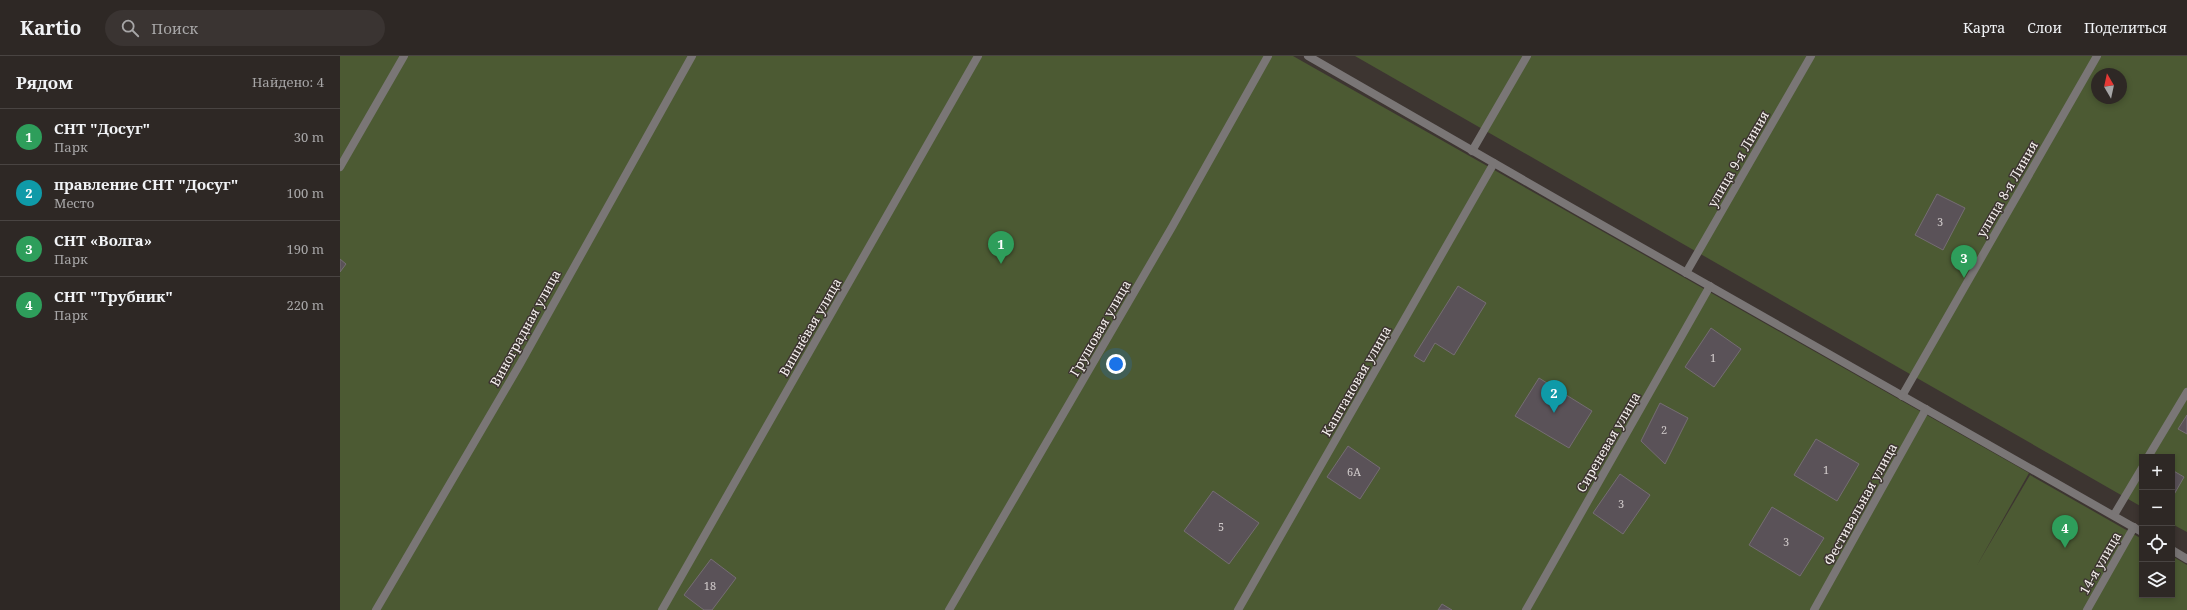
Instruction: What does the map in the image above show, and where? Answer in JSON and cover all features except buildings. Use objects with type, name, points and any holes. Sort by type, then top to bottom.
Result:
[{"type":"street","points":[[340,167],[404,56]]},
{"type":"street","name":"Виноградная улица","points":[[376,610],[520,364],[692,56]]},
{"type":"street","name":"Вишнёвая улица","points":[[662,610],[978,56]]},
{"type":"street","name":"Грушовая улица","points":[[948,610],[1172,227],[1268,56]]},
{"type":"street","points":[[1308,56],[1472,151],[2139,530]]},
{"type":"street","points":[[1472,151],[1527,56]]},
{"type":"street","name":"улица 9-я Линия","points":[[1686,273],[1811,56]]},
{"type":"street","name":"улица 8-я Линия","points":[[1902,396],[2097,56]]},
{"type":"street","name":"Каштановая улица","points":[[1238,610],[1494,163]]},
{"type":"street","name":"Сиреневая улица","points":[[1526,610],[1710,286]]},
{"type":"street","points":[[2150,454],[2187,392]]},
{"type":"street","name":"Фестивальная улица","points":[[1814,610],[1926,409]]},
{"type":"street","points":[[2114,515],[2139,473]]},
{"type":"street","name":"14-я улица","points":[[2087,610],[2134,527]]},
{"type":"street","points":[[2175,552],[2187,559]]},
{"type":"green space","points":[[340,56],[1293,56],[2029,473],[1976,567],[2030,475],[2139,537],[2139,598],[2175,598],[2175,558],[2187,565],[2187,610],[340,610]]},
{"type":"green space","points":[[1355,56],[2187,56],[2187,532],[2175,526],[2175,454],[2139,454],[2139,505]]},
{"type":"place","name":"СНТ \"Досуг\"","points":[[1001,264]]},
{"type":"place","name":"СНТ «Волга»","points":[[1964,278]]},
{"type":"place","name":"правление СНТ \"Досуг\"","points":[[1554,413]]},
{"type":"place","name":"СНТ \"Трубник\"","points":[[2065,548]]}]
